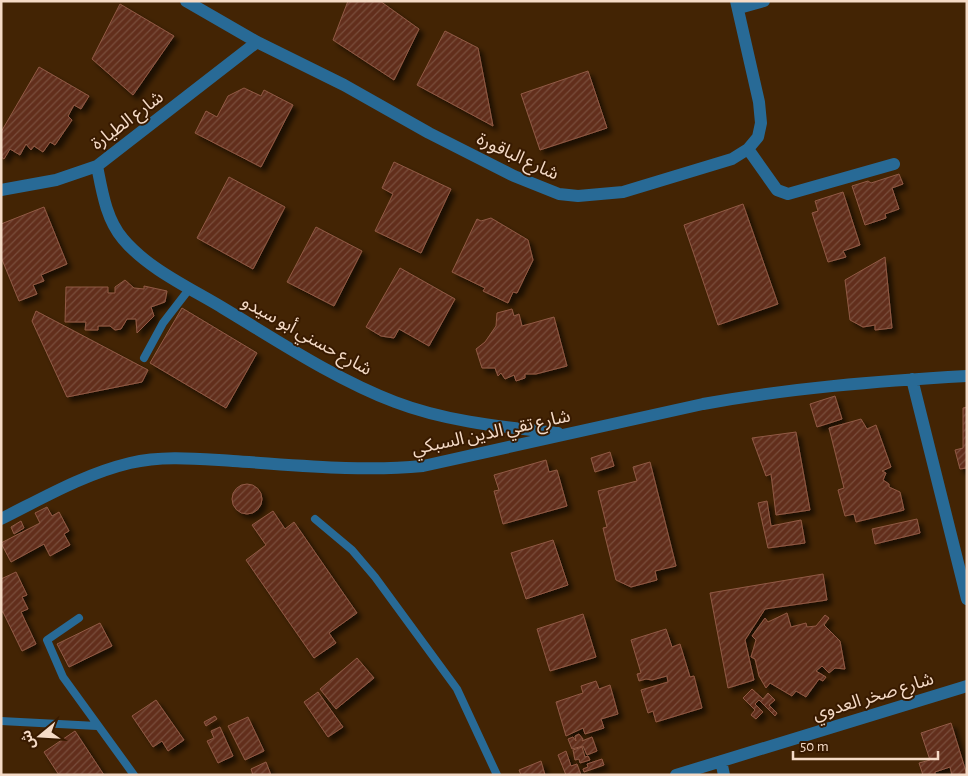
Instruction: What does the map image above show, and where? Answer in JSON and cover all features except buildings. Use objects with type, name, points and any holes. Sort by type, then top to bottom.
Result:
[{"type":"street","name":"شارع الباقورة","points":[[186,1],[257,42],[344,85],[429,133],[506,172],[559,194],[598,196],[623,192],[724,161],[748,149]]},
{"type":"street","points":[[764,1],[737,5],[759,102],[761,123],[758,137],[748,149],[777,190],[788,194],[894,164]]},
{"type":"street","name":"شارع الطيارة","points":[[1,190],[56,180],[97,166],[257,42]]},
{"type":"street","name":"شارع حسني أبو سيدو","points":[[97,166],[111,220],[123,239],[142,258],[332,372],[394,402],[457,419],[568,434]]},
{"type":"street","name":"شارع تقي الدين السبكي","points":[[1,519],[66,486],[108,469],[132,462],[180,458],[388,470],[453,461],[703,404],[750,396],[824,386],[967,376]]},
{"type":"street","points":[[912,379],[967,599]]},
{"type":"street","name":"شارع صخر العدوي","points":[[676,775],[967,686]]},
{"type":"street","points":[[722,761],[724,775]]},
{"type":"lane","points":[[144,358],[163,323],[190,288]]},
{"type":"lane","points":[[315,519],[352,550],[376,577],[457,689],[497,775]]},
{"type":"lane","points":[[79,618],[46,640],[63,677],[134,775]]},
{"type":"lane","points":[[1,721],[97,726]]}]
